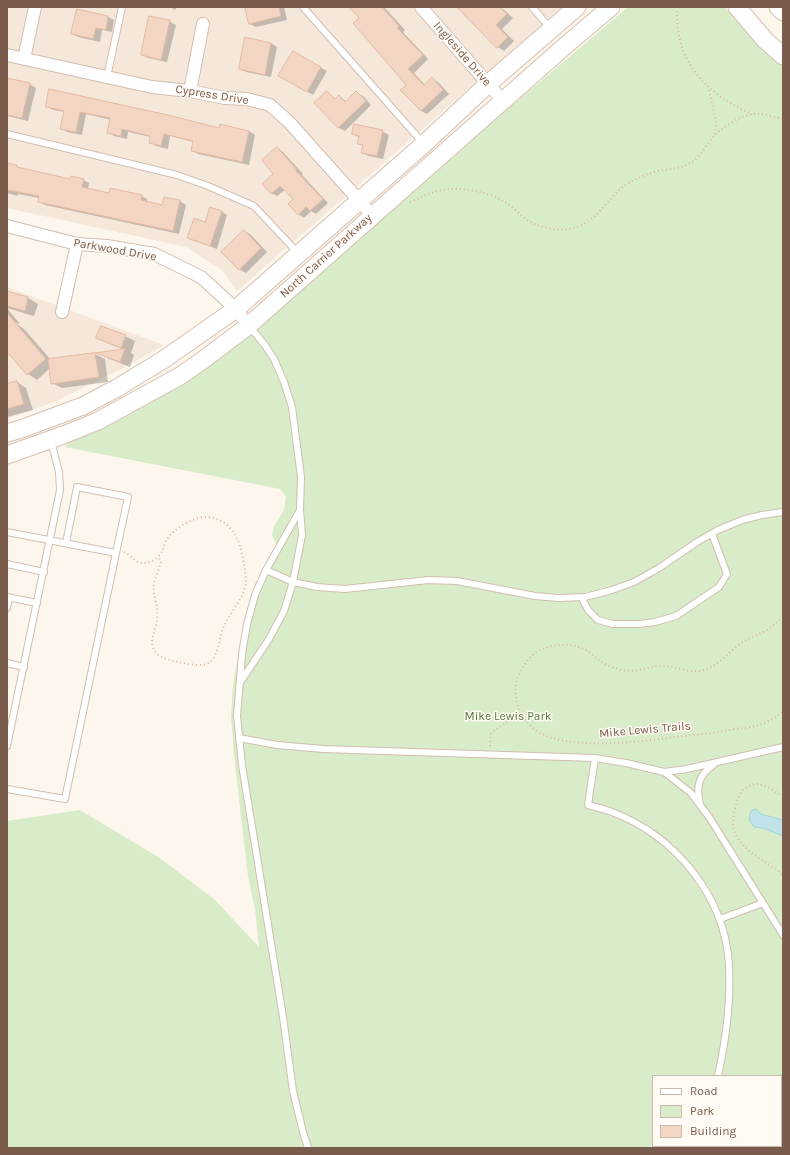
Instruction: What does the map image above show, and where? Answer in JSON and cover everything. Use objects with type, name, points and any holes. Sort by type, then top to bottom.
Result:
[{"type":"main road","name":"North Carrier Parkway","points":[[7,432],[83,406],[117,388],[163,360],[236,309],[424,144],[488,84],[577,7]]},
{"type":"main road","name":"North Carrier Parkway","points":[[7,455],[98,421],[180,376],[203,360],[248,326],[372,215],[565,46],[612,7]]},
{"type":"main road","points":[[737,7],[765,40],[783,56]]},
{"type":"main road","points":[[778,7],[783,12]]},
{"type":"main road","points":[[45,420],[50,440]]},
{"type":"street","points":[[24,59],[35,7]]},
{"type":"street","name":"Ingleside Drive","points":[[421,7],[503,101]]},
{"type":"street","points":[[190,91],[203,24]]},
{"type":"street","name":"Cypress Drive","points":[[7,55],[152,86],[226,98],[246,99],[270,105],[289,122],[372,215]]},
{"type":"street","name":"Parkwood Drive","points":[[7,226],[77,244],[107,246],[154,254],[201,277],[236,309],[248,326]]},
{"type":"street","points":[[62,312],[77,244]]},
{"type":"lane","points":[[107,77],[122,7]]},
{"type":"lane","points":[[303,7],[424,144]]},
{"type":"lane","points":[[532,7],[551,29]]},
{"type":"lane","points":[[7,134],[177,175],[208,186],[254,206],[299,254]]},
{"type":"lane","points":[[241,683],[269,639],[284,611],[293,582],[302,535],[300,510],[301,477],[292,407],[284,382],[274,359],[256,334],[248,326]]},
{"type":"lane","points":[[7,746],[8,733],[24,667],[60,490],[59,472],[50,440]]},
{"type":"lane","points":[[7,789],[65,799],[128,497],[77,487],[66,543]]},
{"type":"lane","points":[[300,510],[266,570],[255,595],[247,624],[242,654],[241,683],[237,716],[242,765],[283,1018],[293,1091],[308,1148]]},
{"type":"lane","points":[[266,570],[293,582],[317,587],[345,589],[428,580],[457,581],[535,596],[582,598],[634,582],[659,568],[697,542],[742,520],[783,512]]},
{"type":"lane","points":[[7,532],[116,551]]},
{"type":"lane","points":[[582,598],[588,610],[598,620],[613,624],[639,624],[656,622],[676,616],[719,586],[727,574],[712,534]]},
{"type":"lane","points":[[7,564],[44,572]]},
{"type":"lane","points":[[7,608],[8,597],[37,603]]},
{"type":"lane","points":[[7,663],[24,667]]},
{"type":"lane","points":[[239,738],[323,749],[595,758],[626,763],[664,772],[716,763],[783,747]]},
{"type":"lane","points":[[595,758],[588,805],[612,811],[658,837],[676,853],[694,873],[708,895],[720,919],[726,941],[729,964],[729,989],[728,1018],[718,1075]]},
{"type":"lane","points":[[700,806],[698,792],[704,771],[716,763]]},
{"type":"lane","points":[[664,772],[691,793],[783,935]]},
{"type":"lane","points":[[720,919],[763,903]]},
{"type":"path","points":[[677,7],[677,30],[681,45],[694,71],[709,89],[722,98],[753,114],[783,119]]},
{"type":"path","points":[[709,89],[716,121],[715,135]]},
{"type":"path","points":[[408,204],[427,194],[440,190],[454,189],[473,191],[502,200],[532,222],[547,228],[565,229],[576,227],[589,222],[623,187],[632,181],[656,172],[680,167],[691,162],[715,135],[737,120],[753,114]]},
{"type":"path","points":[[116,551],[130,555],[135,561],[140,563],[150,562],[158,556],[162,551],[166,540],[179,528],[196,519],[206,517],[223,522],[232,530],[238,539],[241,550],[245,572],[245,588],[236,607],[225,624],[214,657],[211,662],[205,665],[188,664],[168,660],[161,657],[156,652],[152,644],[152,638],[157,620],[157,605],[154,583],[161,562],[158,556]]},
{"type":"path","name":"Mike Lewis Trails","points":[[783,617],[774,626],[750,637],[719,662],[704,670],[688,671],[665,666],[638,670],[624,670],[610,667],[598,660],[589,652],[577,646],[563,644],[551,646],[537,651],[527,661],[519,674],[515,688],[516,702],[520,713],[529,724],[539,732],[552,738],[569,741],[604,743],[646,741],[749,728],[762,725],[783,712]]},
{"type":"path","points":[[490,755],[491,733],[520,713]]},
{"type":"path","points":[[783,796],[757,784],[747,786],[742,790],[738,799],[734,810],[732,827],[751,854],[783,875]]},
{"type":"shaded area","points":[[7,7],[562,7],[237,291],[222,270],[186,247],[7,208]]},
{"type":"shaded area","points":[[7,287],[164,345],[123,368],[57,401],[7,419]]},
{"type":"green space","name":"Mike Lewis Park","points":[[628,7],[725,7],[758,42],[783,65],[783,1148],[7,1148],[7,821],[80,810],[160,858],[215,900],[259,947],[255,909],[248,876],[233,747],[231,717],[233,685],[243,628],[255,584],[278,549],[272,535],[274,526],[284,510],[286,497],[280,489],[65,447],[71,439],[153,398],[378,219]]},
{"type":"water","points":[[756,809],[761,814],[783,820],[783,836],[763,828],[754,827],[749,819],[751,811]]},
{"type":"building","points":[[245,7],[279,7],[281,16],[249,24]]},
{"type":"building","points":[[349,7],[382,7],[399,26],[397,28],[423,55],[408,69],[424,85],[432,77],[443,90],[421,111],[400,90],[406,85],[353,23],[359,18]]},
{"type":"building","points":[[457,7],[500,7],[507,14],[496,25],[508,37],[497,48]]},
{"type":"building","points":[[77,9],[108,16],[106,30],[96,28],[93,39],[71,34]]},
{"type":"building","points":[[149,16],[170,20],[161,60],[141,55]]},
{"type":"building","points":[[245,37],[271,43],[265,75],[239,69]]},
{"type":"building","points":[[293,51],[321,67],[307,92],[278,76]]},
{"type":"building","points":[[7,78],[30,83],[22,118],[7,115]]},
{"type":"building","points":[[49,89],[168,115],[219,128],[220,124],[249,131],[242,162],[191,151],[193,141],[164,134],[161,146],[149,143],[150,136],[122,129],[121,136],[107,133],[110,118],[80,112],[76,132],[60,129],[64,111],[46,107]]},
{"type":"building","points":[[327,91],[335,99],[339,95],[345,102],[356,91],[366,101],[338,128],[314,103]]},
{"type":"building","points":[[354,124],[383,130],[377,156],[361,153],[363,145],[357,144],[359,136],[352,134]]},
{"type":"building","points":[[277,147],[297,170],[296,171],[323,199],[310,211],[306,207],[298,215],[288,204],[293,199],[280,186],[271,194],[262,184],[273,174],[262,160]]},
{"type":"building","points":[[7,163],[17,165],[17,167],[70,179],[71,176],[84,179],[82,187],[109,193],[110,188],[142,195],[141,200],[162,205],[164,197],[180,200],[173,231],[38,202],[39,196],[7,190]]},
{"type":"building","points":[[210,207],[222,211],[210,246],[187,238],[194,218],[205,222]]},
{"type":"building","points":[[244,230],[261,248],[239,270],[221,252]]},
{"type":"building","points":[[7,291],[28,297],[25,311],[7,306]]},
{"type":"building","points":[[7,313],[46,359],[27,375],[7,352]]},
{"type":"building","points":[[101,326],[126,335],[121,348],[96,338]]},
{"type":"building","points":[[125,349],[120,362],[96,353]]},
{"type":"building","points":[[95,353],[99,377],[51,384],[48,359]]},
{"type":"building","points":[[17,381],[24,404],[7,409],[7,384]]}]
